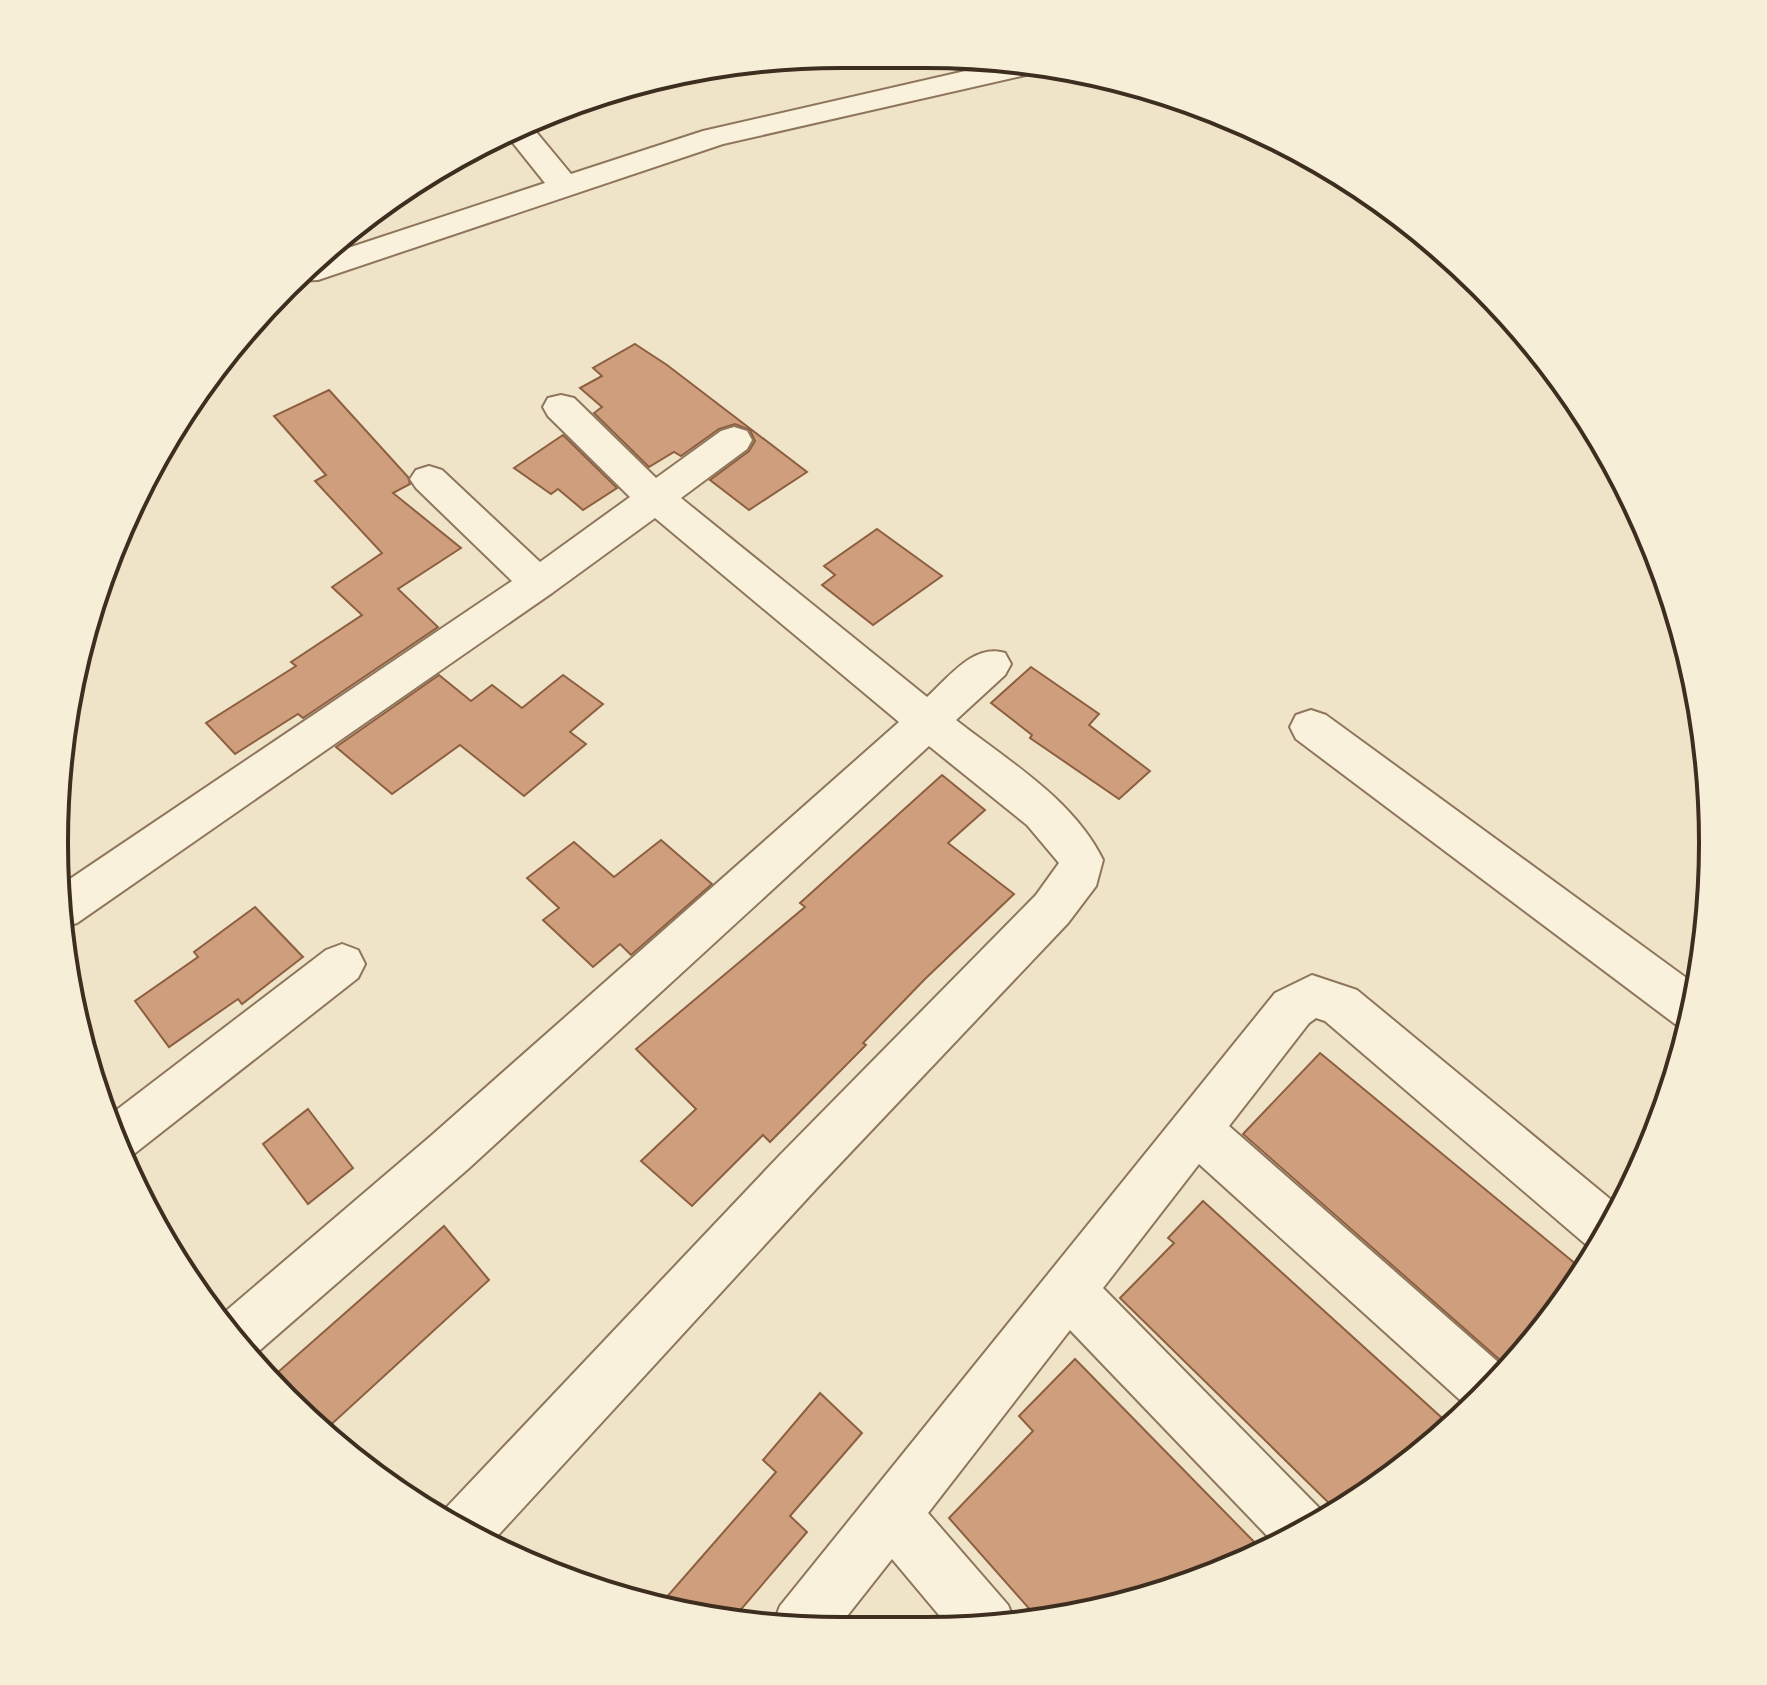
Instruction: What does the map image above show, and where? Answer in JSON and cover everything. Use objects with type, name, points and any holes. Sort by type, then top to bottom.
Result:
[{"type":"street","points":[[325,267],[566,189],[714,137],[998,72]]},
{"type":"street","points":[[524,137],[566,189]]},
{"type":"street","points":[[472,1522],[819,1150],[1052,909],[1080,873],[1081,860],[1075,847],[1042,812],[813,630],[738,563],[655,498],[615,464],[561,407]]},
{"type":"street","points":[[71,902],[538,583],[734,440]]},
{"type":"street","points":[[429,479],[538,583]]},
{"type":"street","points":[[243,1332],[450,1152],[991,664]]},
{"type":"street","points":[[1311,727],[1682,1002]]},
{"type":"street","points":[[125,1134],[342,964]]},
{"type":"street","points":[[810,1616],[1292,1008],[1312,996],[1340,1005],[1599,1222]]},
{"type":"street","points":[[1197,1130],[1480,1382]]},
{"type":"street","points":[[1069,1291],[1294,1523]]},
{"type":"street","points":[[891,1514],[977,1615]]},
{"type":"building","points":[[635,344],[807,472],[749,510],[710,480],[749,451],[755,441],[750,430],[735,424],[719,429],[681,456],[674,452],[649,467],[594,413],[602,407],[580,388],[602,376],[593,368]]},
{"type":"building","points":[[329,390],[408,477],[410,484],[393,493],[461,548],[398,589],[438,627],[303,718],[298,714],[235,754],[206,723],[296,666],[291,662],[362,615],[332,587],[382,553],[315,481],[326,475],[274,416]]},
{"type":"building","points":[[563,435],[617,488],[583,510],[558,489],[551,494],[514,468]]},
{"type":"building","points":[[877,529],[942,576],[873,625],[822,585],[835,575],[824,566]]},
{"type":"building","points":[[1031,667],[1099,714],[1089,725],[1150,771],[1119,799],[1030,738],[1032,735],[991,703]]},
{"type":"building","points":[[439,675],[471,701],[492,685],[522,708],[563,675],[603,704],[570,732],[586,744],[524,796],[460,745],[392,794],[336,747]]},
{"type":"building","points":[[942,775],[985,810],[948,843],[1014,894],[925,979],[863,1043],[866,1045],[770,1142],[763,1135],[692,1206],[641,1161],[696,1109],[636,1049],[805,907],[800,903]]},
{"type":"building","points":[[661,840],[712,884],[631,955],[620,944],[593,967],[543,920],[559,908],[527,878],[574,842],[614,877]]},
{"type":"building","points":[[255,907],[303,957],[242,1004],[238,999],[169,1047],[135,1001],[198,957],[194,952]]},
{"type":"building","points":[[1320,1053],[1574,1263],[1539,1314],[1500,1360],[1243,1134]]},
{"type":"building","points":[[308,1109],[353,1168],[308,1204],[263,1144]]},
{"type":"building","points":[[1203,1201],[1442,1418],[1396,1457],[1328,1503],[1120,1298],[1174,1243],[1168,1238]]},
{"type":"building","points":[[444,1226],[489,1280],[331,1424],[278,1372]]},
{"type":"building","points":[[1075,1359],[1255,1543],[1173,1576],[1125,1591],[1030,1609],[949,1518],[1033,1431],[1019,1416]]},
{"type":"building","points":[[820,1393],[862,1433],[790,1516],[807,1532],[741,1610],[667,1597],[776,1472],[763,1460]]}]
